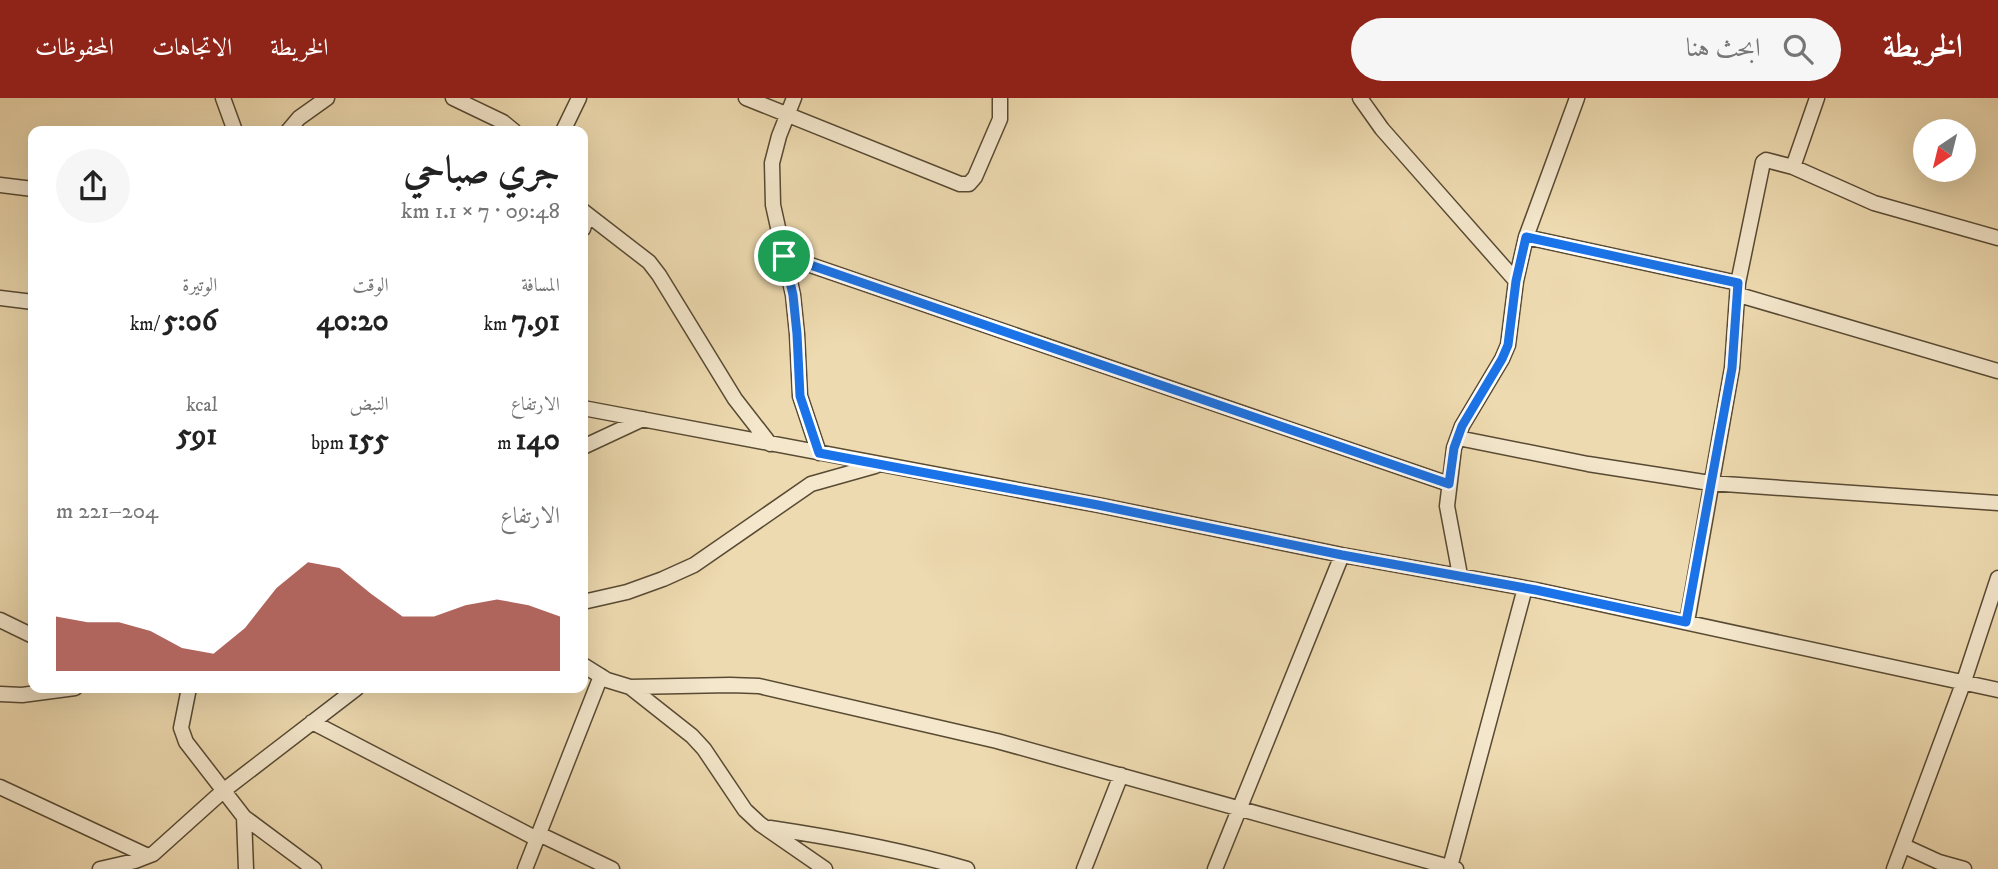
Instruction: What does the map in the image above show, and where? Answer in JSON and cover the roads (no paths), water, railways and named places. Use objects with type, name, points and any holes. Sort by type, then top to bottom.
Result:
[{"type":"street","points":[[223,98],[233,126]]},
{"type":"street","points":[[292,126],[327,98]]},
{"type":"street","points":[[453,98],[508,126]]},
{"type":"street","points":[[565,126],[579,98]]},
{"type":"street","points":[[746,98],[960,184],[968,184],[975,177],[1000,119],[1000,98]]},
{"type":"street","points":[[794,98],[772,163],[773,205],[793,295],[800,396],[819,453]]},
{"type":"street","points":[[1360,98],[1382,130],[1516,281]]},
{"type":"street","points":[[1460,575],[1447,506],[1454,448],[1462,426],[1508,345],[1516,281],[1526,237],[1577,98]]},
{"type":"street","points":[[1793,167],[1817,98]]},
{"type":"street","points":[[1686,622],[1732,368],[1738,289],[1761,165],[1766,160],[1793,167],[1874,203],[1998,238]]},
{"type":"street","points":[[0,185],[28,188]]},
{"type":"street","points":[[588,221],[649,262],[735,399],[770,444]]},
{"type":"street","points":[[1526,237],[1738,289],[1998,371]]},
{"type":"street","points":[[784,256],[1449,484]]},
{"type":"street","points":[[0,298],[28,301]]},
{"type":"street","points":[[588,409],[1098,505],[1342,555],[1460,575],[1998,690]]},
{"type":"street","points":[[588,445],[643,419]]},
{"type":"street","points":[[1458,438],[1588,464],[1710,483],[1998,503]]},
{"type":"street","points":[[588,601],[627,593],[694,565],[811,484],[880,465]]},
{"type":"street","points":[[1215,869],[1342,555]]},
{"type":"street","points":[[1894,869],[1964,681],[1998,578]]},
{"type":"street","points":[[588,668],[607,680],[631,687],[759,686],[997,741],[1453,868],[1525,588]]},
{"type":"street","points":[[0,620],[28,634]]},
{"type":"street","points":[[526,869],[601,676]]},
{"type":"street","points":[[631,687],[692,736],[704,749],[745,810],[825,869]]},
{"type":"street","points":[[0,694],[37,693]]},
{"type":"street","points":[[188,693],[181,728],[183,735],[223,791],[244,817],[314,869]]},
{"type":"street","points":[[100,869],[148,856],[172,838],[223,791],[350,693]]},
{"type":"street","points":[[312,722],[538,836],[612,869]]},
{"type":"street","points":[[1084,869],[1121,775]]},
{"type":"street","points":[[0,787],[148,856]]},
{"type":"street","points":[[244,817],[246,869]]},
{"type":"street","points":[[766,828],[846,839],[967,869]]},
{"type":"street","points":[[1903,846],[1939,862],[1964,869]]}]
